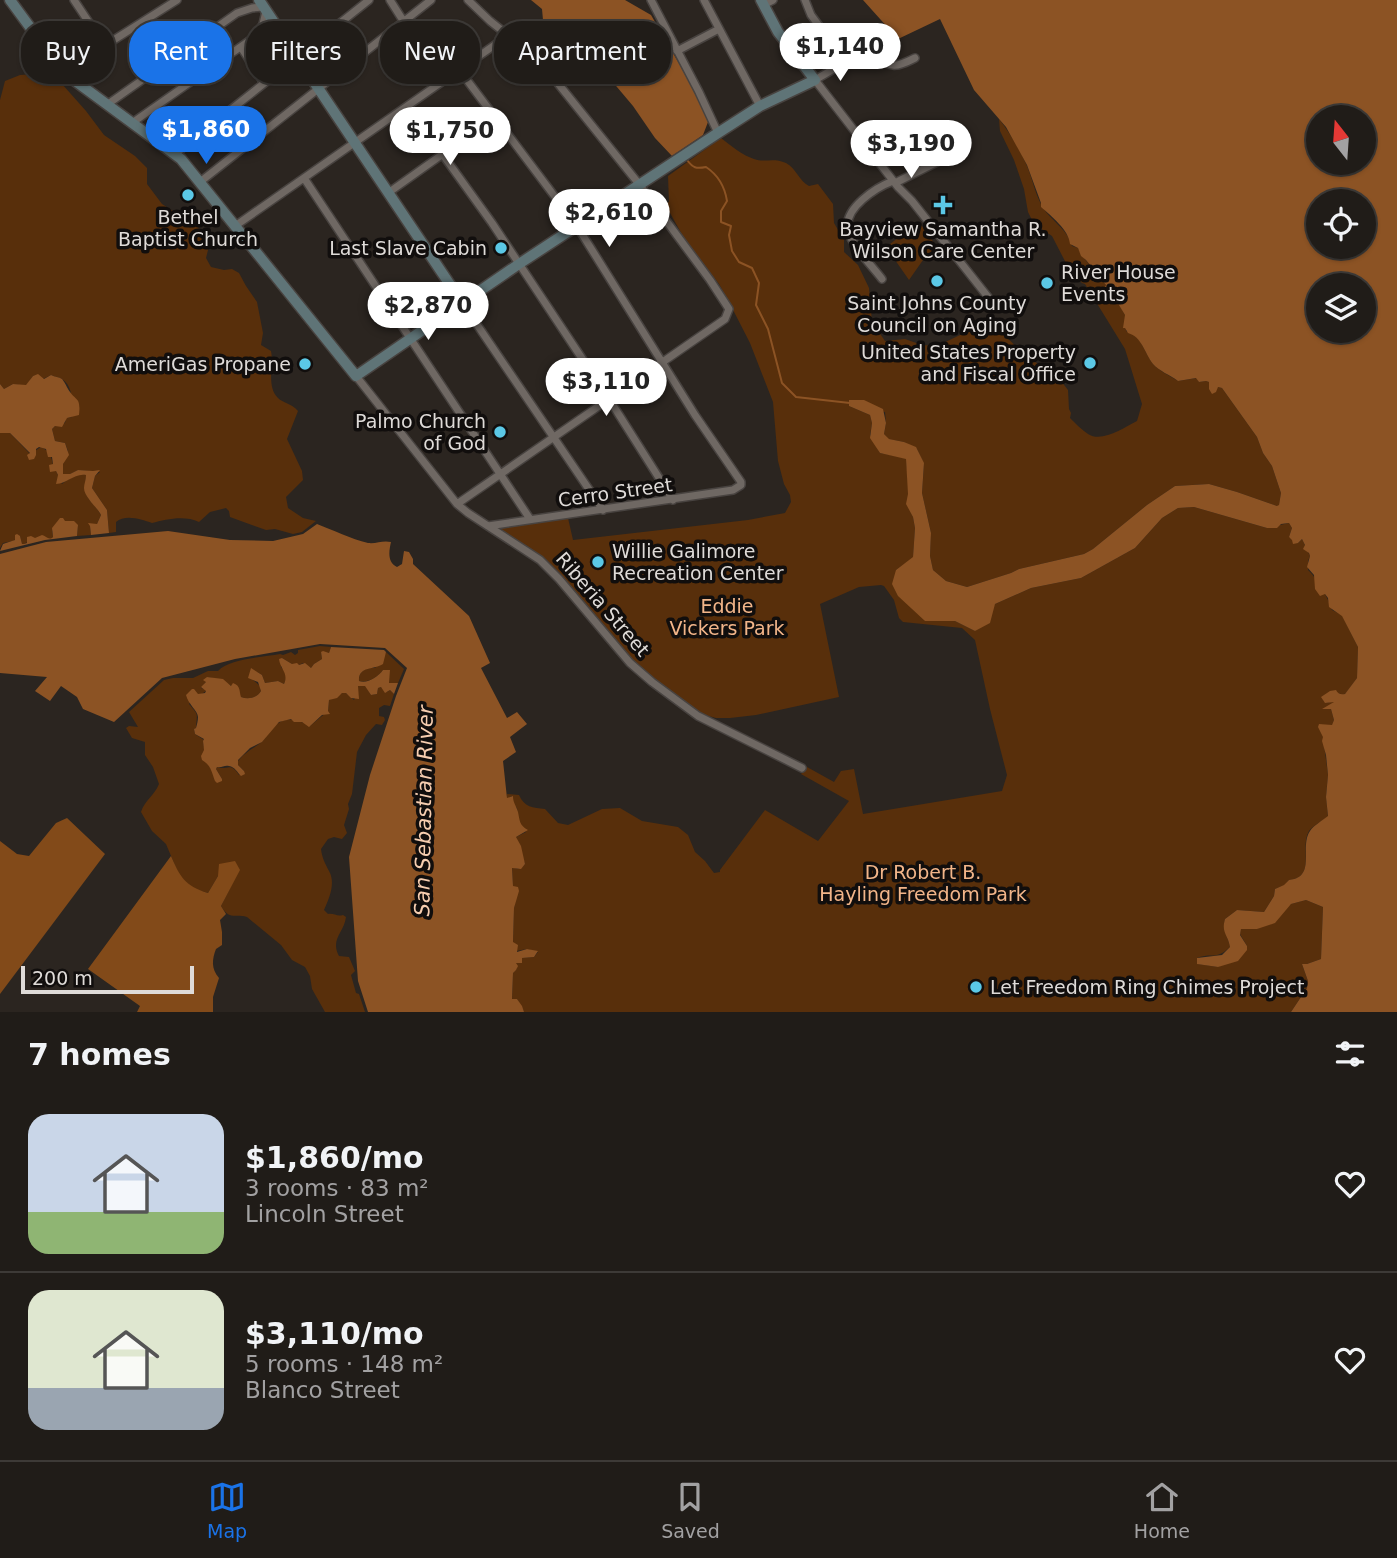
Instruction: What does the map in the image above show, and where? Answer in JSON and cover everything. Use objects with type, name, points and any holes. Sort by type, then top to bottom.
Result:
[{"type":"street","name":"Riberia Street","points":[[10,0],[25,21]]},
{"type":"street","points":[[74,0],[88,21]]},
{"type":"street","points":[[343,21],[369,0]]},
{"type":"street","points":[[390,0],[403,21]]},
{"type":"street","points":[[405,21],[431,0]]},
{"type":"street","points":[[468,0],[494,24]]},
{"type":"street","points":[[641,0],[652,2],[718,133]]},
{"type":"street","points":[[704,0],[760,106]]},
{"type":"street","points":[[773,0],[762,2],[778,32],[894,182],[988,297]]},
{"type":"street","points":[[805,0],[811,15],[846,62]]},
{"type":"street","points":[[115,39],[172,1]]},
{"type":"street","points":[[263,6],[273,21]]},
{"type":"street","points":[[132,123],[241,47],[260,30],[263,6]]},
{"type":"street","points":[[108,104],[237,13],[263,6]]},
{"type":"street","points":[[677,51],[719,29]]},
{"type":"street","points":[[200,183],[380,41]]},
{"type":"street","points":[[241,47],[246,55]]},
{"type":"street","points":[[356,376],[519,264],[760,106],[866,53],[874,51],[888,64],[899,65],[915,58]]},
{"type":"street","name":"Riberia Street","points":[[80,84],[175,154],[457,504],[540,560],[629,663],[652,682],[698,716],[802,768]]},
{"type":"street","points":[[175,154],[263,84]]},
{"type":"street","points":[[314,84],[603,510]]},
{"type":"street","points":[[234,226],[438,84]]},
{"type":"street","points":[[469,84],[577,226],[662,361]]},
{"type":"street","points":[[457,504],[725,318],[729,312],[722,297],[639,184],[558,84]]},
{"type":"street","points":[[388,193],[495,117]]},
{"type":"street","points":[[443,155],[492,223],[673,499]]},
{"type":"street","points":[[882,279],[848,230],[848,220],[854,208],[883,184],[894,182],[943,159]]},
{"type":"street","points":[[304,178],[530,519]]},
{"type":"street","name":"Cerro Street","points":[[488,526],[733,490],[741,485],[662,361]]},
{"type":"green space","points":[[20,75],[21,84],[62,84],[104,135],[135,156],[147,168],[147,184],[162,204],[198,227],[210,242],[206,258],[211,267],[232,269],[239,273],[257,302],[263,333],[261,345],[271,351],[272,356],[272,388],[278,398],[298,411],[287,439],[302,471],[303,480],[286,497],[288,508],[303,518],[316,521],[302,532],[293,534],[275,529],[266,530],[230,517],[226,508],[210,512],[199,522],[182,518],[152,523],[124,518],[116,522],[116,532],[109,533],[107,510],[92,488],[95,476],[100,472],[78,470],[63,474],[63,464],[68,451],[65,443],[55,441],[52,429],[65,423],[66,418],[72,417],[69,386],[61,378],[51,375],[43,379],[37,375],[33,376],[26,386],[13,384],[4,389],[0,384],[0,100],[5,81]]},
{"type":"green space","points":[[999,119],[1024,160],[1043,207],[1072,246],[1078,248],[1094,271],[1097,281],[1102,279],[1106,285],[1102,292],[1112,292],[1125,315],[1126,331],[1136,336],[1154,365],[1178,381],[1197,378],[1199,382],[1209,382],[1209,389],[1222,388],[1257,437],[1272,466],[1281,493],[1279,506],[1209,484],[1175,486],[1084,554],[1019,569],[967,587],[946,581],[933,570],[930,556],[931,533],[922,493],[924,464],[917,449],[904,442],[888,439],[884,434],[885,412],[849,406],[870,415],[870,435],[880,453],[906,458],[909,494],[907,504],[915,528],[913,558],[896,570],[925,621],[955,621],[975,631],[995,604],[1031,588],[1081,578],[1135,548],[1162,518],[1178,508],[1194,507],[1267,528],[1289,523],[1292,528],[1289,537],[1298,543],[1302,539],[1310,556],[1308,570],[1322,588],[1332,610],[1342,615],[1358,647],[1357,678],[1343,695],[1338,693],[1323,700],[1326,703],[1335,703],[1324,709],[1331,709],[1334,720],[1332,726],[1326,725],[1323,737],[1328,775],[1328,817],[1309,831],[1303,873],[1275,889],[1274,896],[1264,912],[1237,910],[1225,919],[1230,947],[1217,955],[1197,958],[1198,964],[1218,967],[1247,946],[1240,934],[1241,929],[1257,929],[1291,904],[1306,900],[1323,907],[1321,959],[1302,964],[1308,981],[1307,988],[1291,1012],[524,1012],[517,999],[512,1000],[513,973],[517,968],[516,963],[522,963],[522,958],[534,957],[538,952],[527,949],[516,951],[513,943],[516,897],[512,867],[519,869],[525,864],[516,837],[526,832],[519,823],[512,796],[507,799],[507,794],[519,795],[526,804],[545,809],[558,823],[568,825],[602,809],[620,808],[642,821],[678,827],[688,835],[695,852],[714,873],[720,872],[765,810],[818,841],[849,801],[801,774],[807,767],[834,782],[841,771],[854,769],[863,814],[1002,791],[1007,775],[975,640],[962,628],[903,622],[899,618],[894,600],[884,586],[859,587],[820,604],[839,697],[756,715],[716,718],[701,714],[639,668],[555,569],[540,555],[502,530],[568,518],[573,540],[748,520],[785,513],[791,502],[778,461],[773,402],[750,343],[730,304],[719,284],[684,238],[665,204],[669,202],[668,176],[721,138],[754,159],[786,163],[809,186],[818,184],[833,204],[834,223],[844,240],[844,252],[858,265],[869,288],[872,322],[885,341],[905,339],[922,345],[937,346],[981,325],[997,328],[1023,353],[1061,381],[1068,390],[1070,418],[1088,434],[1106,436],[1137,421],[1142,404],[1125,349],[1085,284],[1068,267],[1052,236],[1034,224],[1028,212],[1024,189],[1014,160],[1000,131]]},
{"type":"green space","points":[[919,222],[937,247],[923,260],[909,280],[886,247]]},
{"type":"green space","points":[[0,433],[10,433],[30,454],[41,447],[45,449],[62,484],[70,478],[86,475],[86,494],[101,515],[97,524],[90,526],[91,535],[77,536],[78,526],[58,521],[51,539],[35,538],[22,544],[20,536],[3,543],[0,548]]},
{"type":"green space","points":[[331,647],[329,653],[321,652],[322,659],[311,668],[303,663],[292,664],[282,658],[281,667],[286,672],[284,684],[278,681],[265,683],[262,675],[257,672],[253,680],[260,686],[261,691],[255,697],[241,697],[227,683],[207,677],[201,688],[206,691],[197,694],[189,704],[197,714],[195,734],[204,740],[208,763],[222,779],[217,767],[231,767],[239,775],[244,771],[238,761],[284,720],[299,721],[310,726],[328,711],[329,700],[346,693],[354,700],[358,686],[365,685],[371,695],[377,694],[378,688],[381,687],[394,694],[390,706],[379,708],[379,716],[385,720],[382,725],[376,724],[357,752],[352,794],[344,825],[347,833],[342,839],[328,839],[321,849],[332,881],[324,910],[328,914],[346,917],[337,940],[337,950],[339,956],[349,957],[355,971],[351,975],[356,993],[359,994],[365,1012],[325,1012],[312,989],[305,967],[292,960],[281,945],[247,917],[230,915],[224,911],[221,906],[239,870],[218,876],[208,893],[193,889],[179,875],[166,844],[152,831],[141,812],[159,784],[145,755],[145,742],[132,738],[126,728],[138,727],[129,712],[164,680],[193,678],[208,671],[218,671],[238,661],[291,652],[295,655],[298,650]]},
{"type":"green space","points":[[386,652],[404,669],[398,683],[389,683],[389,675],[383,670],[372,679],[359,681],[361,673],[375,668]]},
{"type":"shaded area","points":[[67,818],[105,854],[0,994],[0,841],[17,854],[29,856],[56,823]]},
{"type":"shaded area","points":[[171,856],[184,880],[208,893],[218,876],[219,864],[235,861],[240,870],[221,906],[226,914],[220,920],[222,945],[216,949],[213,960],[213,968],[219,978],[213,997],[213,1012],[137,1012],[140,1006],[88,969]]},
{"type":"water","points":[[531,0],[625,0],[651,15],[654,21],[544,21],[542,9]]},
{"type":"water","points":[[863,0],[1397,0],[1397,1012],[1291,1012],[1307,988],[1308,981],[1302,964],[1321,959],[1323,907],[1306,900],[1291,904],[1275,923],[1257,929],[1241,929],[1240,935],[1247,950],[1238,961],[1218,967],[1197,964],[1197,958],[1222,955],[1230,947],[1224,931],[1225,919],[1237,910],[1264,912],[1274,896],[1275,889],[1303,873],[1310,831],[1328,816],[1326,755],[1318,727],[1319,724],[1332,725],[1334,720],[1331,709],[1322,709],[1334,702],[1325,703],[1321,697],[1336,690],[1345,694],[1357,678],[1358,647],[1342,616],[1329,607],[1325,594],[1320,596],[1315,589],[1314,575],[1307,567],[1309,553],[1303,549],[1305,545],[1302,539],[1293,544],[1289,537],[1292,528],[1289,523],[1281,524],[1277,528],[1267,528],[1194,507],[1178,508],[1162,518],[1135,548],[1081,578],[1031,588],[995,604],[990,623],[975,631],[955,621],[925,621],[898,596],[892,584],[896,570],[913,557],[915,528],[906,504],[906,459],[880,453],[870,438],[870,415],[849,406],[849,400],[864,400],[883,409],[886,423],[884,434],[889,439],[916,447],[924,463],[922,493],[931,533],[930,556],[933,570],[946,581],[967,587],[1019,569],[1084,554],[1175,486],[1209,484],[1277,506],[1281,493],[1272,466],[1257,437],[1222,388],[1218,387],[1212,394],[1209,382],[1199,382],[1196,378],[1178,381],[1155,366],[1140,341],[1123,328],[1125,315],[1111,292],[1102,294],[1106,285],[1101,279],[1093,282],[1095,271],[1081,256],[1078,248],[1070,244],[1063,229],[1041,207],[1027,165],[1006,127],[974,90],[940,19],[898,39]]},
{"type":"water","points":[[671,50],[699,98],[708,122],[703,135],[672,156],[655,138],[614,84],[671,84]]},
{"type":"water","points":[[38,374],[44,379],[51,375],[62,379],[79,402],[79,415],[67,418],[62,427],[55,426],[52,429],[55,441],[65,443],[69,455],[63,464],[63,474],[78,470],[100,470],[95,476],[92,488],[107,510],[109,533],[91,535],[88,523],[97,524],[101,515],[85,491],[86,475],[56,484],[58,475],[56,471],[50,472],[52,457],[48,457],[46,449],[39,447],[34,459],[29,460],[27,455],[30,453],[10,433],[0,433],[0,384],[4,389],[13,384],[26,385]]},
{"type":"water","points":[[60,518],[74,521],[78,525],[77,536],[45,540],[0,551],[3,544],[15,540],[17,534],[22,544],[27,543],[27,537],[31,536],[52,538],[52,528]]},
{"type":"water","name":"San Sebastian River","points":[[317,524],[368,543],[391,542],[390,559],[397,567],[402,564],[404,551],[409,552],[413,564],[469,616],[490,663],[481,668],[507,718],[517,712],[527,724],[510,737],[516,752],[503,761],[507,798],[513,796],[520,822],[528,830],[516,837],[525,864],[521,869],[512,868],[513,886],[518,887],[519,891],[514,908],[513,942],[518,945],[517,952],[527,949],[538,951],[534,957],[522,958],[522,963],[516,963],[518,966],[513,973],[512,999],[517,999],[524,1012],[368,1012],[358,981],[349,857],[370,775],[407,668],[385,648],[320,644],[235,659],[162,678],[114,722],[83,709],[77,697],[61,686],[50,701],[35,691],[47,677],[0,673],[0,554],[46,542],[168,531],[230,540],[273,541],[303,534]]},
{"type":"water","points":[[331,647],[384,650],[386,652],[383,664],[361,673],[359,681],[369,681],[383,670],[390,670],[389,683],[398,683],[394,694],[390,690],[385,693],[381,687],[378,688],[377,694],[371,695],[365,686],[358,686],[359,699],[342,693],[329,700],[330,714],[322,715],[309,727],[291,719],[279,722],[262,742],[250,748],[238,760],[238,765],[245,774],[241,776],[229,766],[217,767],[222,781],[217,783],[202,760],[204,739],[195,734],[198,715],[186,695],[192,689],[198,694],[205,693],[201,687],[207,677],[223,679],[231,686],[236,684],[241,697],[252,698],[261,691],[258,682],[248,678],[251,668],[262,675],[265,683],[278,681],[284,684],[285,674],[279,659],[292,664],[305,663],[311,668],[322,659],[321,652],[329,653]]},
{"type":"waterway","points":[[687,160],[695,167],[706,167],[723,187],[727,201],[721,211],[721,222],[731,226],[729,235],[732,251],[739,262],[752,268],[759,283],[756,305],[768,329],[782,383],[796,397],[850,403]]},
{"type":"place","name":"Bethel Baptist Church","points":[[188,195]]},
{"type":"place","name":"Bayview Samantha R. Wilson Care Center","points":[[943,205]]},
{"type":"place","name":"Last Slave Cabin","points":[[501,248]]},
{"type":"place","name":"Saint Johns County Council on Aging","points":[[937,281]]},
{"type":"place","name":"River House Events","points":[[1047,283]]},
{"type":"place","name":"United States Property and Fiscal Office","points":[[1090,363]]},
{"type":"place","name":"AmeriGas Propane","points":[[305,364]]},
{"type":"place","name":"Palmo Church of God","points":[[500,432]]},
{"type":"place","name":"Willie Galimore Recreation Center","points":[[598,562]]},
{"type":"place","name":"Let Freedom Ring Chimes Project","points":[[976,987]]},
{"type":"park label","name":"Eddie Vickers Park","points":[[727,617]]},
{"type":"park label","name":"Dr Robert B. Hayling Freedom Park","points":[[923,883]]}]
